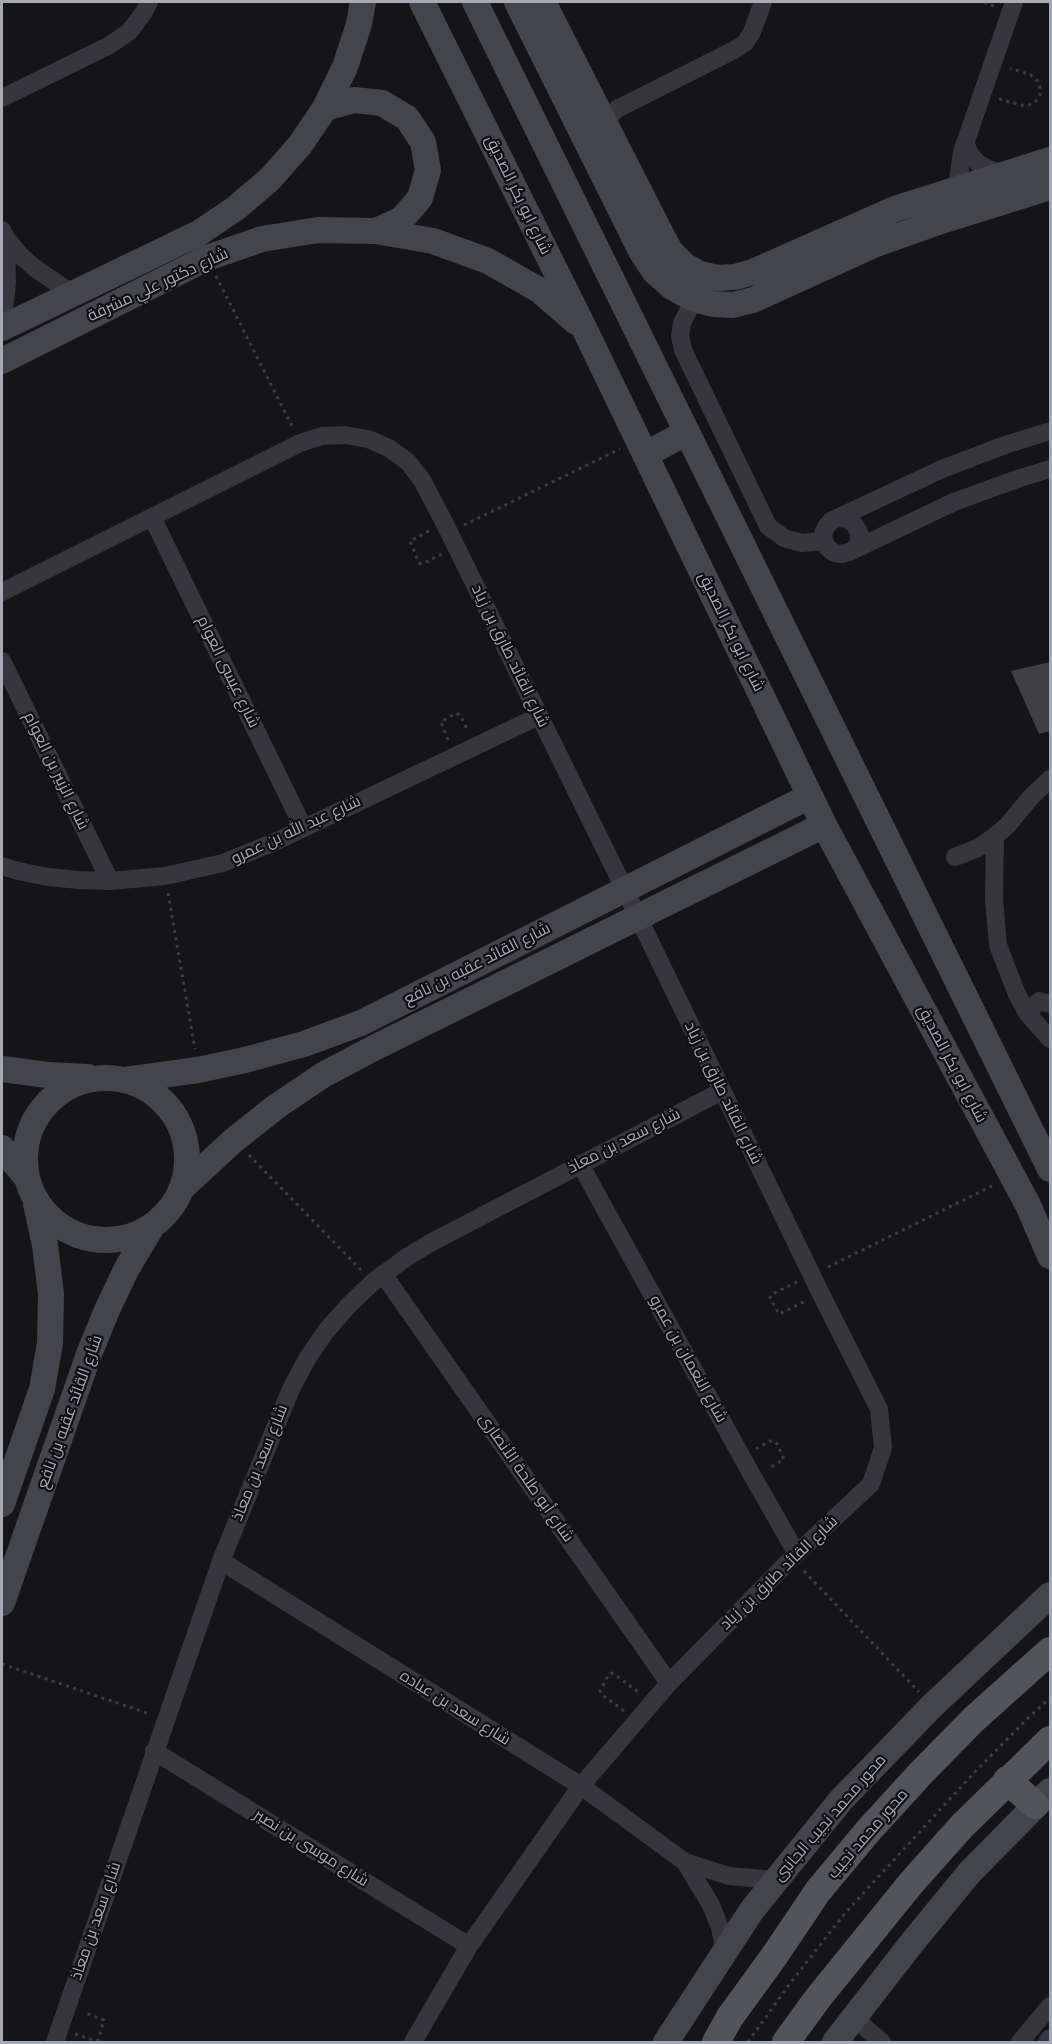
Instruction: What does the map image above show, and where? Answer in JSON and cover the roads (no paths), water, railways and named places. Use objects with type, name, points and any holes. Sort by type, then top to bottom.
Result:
[{"type":"main road","name":"محور محمد نجيب","points":[[716,2043],[730,2017],[818,1891],[868,1831],[975,1719],[1050,1651]]},
{"type":"main road","points":[[786,2043],[818,1998],[912,1882],[962,1826],[1050,1740]]},
{"type":"main road","points":[[1007,1780],[1042,1798]]},
{"type":"street","points":[[2,98],[110,45],[130,31],[149,2]]},
{"type":"street","name":"شارع دكتور علي مشرفة","points":[[2,328],[199,233],[236,208],[278,170],[300,145],[325,108],[345,67],[359,24],[363,2]]},
{"type":"street","name":"شارع ابو بكر الصديق","points":[[422,2],[584,328],[824,825],[1028,1205],[1050,1256]]},
{"type":"street","points":[[475,2],[1050,1169]]},
{"type":"street","points":[[517,2],[641,251],[654,271],[672,287],[693,299],[713,304],[733,305],[753,300],[1010,187],[1050,160]]},
{"type":"street","points":[[543,2],[671,252],[684,265],[700,273],[717,278],[735,277],[753,272],[895,209],[957,189],[1050,187]]},
{"type":"street","points":[[604,122],[616,109],[745,43],[752,32],[763,2]]},
{"type":"street","points":[[957,189],[965,143],[1014,2]]},
{"type":"street","points":[[325,108],[354,100],[382,103],[407,118],[423,142],[428,170],[420,198],[402,219],[376,231]]},
{"type":"street","points":[[965,143],[970,154],[978,163],[1010,187]]},
{"type":"street","name":"شارع دكتور علي مشرفة","points":[[2,361],[207,258],[262,239],[318,230],[376,231],[433,241],[488,261],[539,290],[584,328]]},
{"type":"street","points":[[4,234],[36,269],[73,294]]},
{"type":"street","points":[[2,328],[7,283],[4,234]]},
{"type":"street","points":[[693,299],[682,323],[680,336],[683,350],[768,526],[784,538],[802,543],[824,541]]},
{"type":"street","points":[[1050,431],[942,469],[831,521],[823,534],[824,541],[834,553],[842,554],[954,502],[1050,469]]},
{"type":"street","points":[[642,448],[687,432]]},
{"type":"street","name":"شارع القائد طارق بن زياد","points":[[2,592],[300,443],[322,436],[345,435],[368,439],[389,448],[408,462],[422,480],[450,534],[879,1410],[884,1448],[872,1484],[795,1556],[669,1683],[581,1786],[469,1946],[413,2043]]},
{"type":"street","name":"شارع عيسى العوام","points":[[152,517],[303,827]]},
{"type":"street","points":[[838,518],[847,519],[859,532],[859,541],[855,549]]},
{"type":"street","name":"شارع الزبير بن العوام","points":[[2,661],[110,881]]},
{"type":"street","name":"شارع عبد الله بن عمرو","points":[[2,866],[48,877],[110,881],[165,876],[232,860],[277,841],[539,716]]},
{"type":"street","points":[[955,857],[978,848],[995,836],[1050,778]]},
{"type":"street","name":"شارع القائد عقبه بن نافع","points":[[125,1080],[198,1070],[245,1060],[304,1044],[361,1023],[810,796]]},
{"type":"street","name":"شارع القائد عقبه بن نافع","points":[[183,1187],[234,1140],[277,1106],[323,1075],[824,825]]},
{"type":"street","points":[[995,836],[994,900],[998,945],[1016,992],[1027,1013],[1050,1039]]},
{"type":"street","points":[[1027,1013],[1039,1001],[1050,1004]]},
{"type":"street","points":[[2,1069],[48,1075],[97,1078],[125,1080],[150,1091],[170,1109],[183,1133],[188,1160],[183,1187],[171,1210],[151,1228],[127,1238],[101,1241],[75,1235],[52,1221],[35,1201],[26,1177],[24,1149],[32,1123],[48,1101],[71,1086],[97,1078]]},
{"type":"street","name":"شارع سعد بن معاذ","points":[[57,2036],[221,1561],[291,1389],[307,1359],[326,1331],[348,1306],[378,1278],[432,1242],[722,1090]]},
{"type":"street","points":[[2,1148],[26,1177]]},
{"type":"street","name":"شارع النعمان بن عمرو","points":[[580,1164],[795,1556]]},
{"type":"street","name":"شارع القائد عقبه بن نافع","points":[[2,1504],[42,1389],[50,1342],[51,1294],[45,1245],[35,1201]]},
{"type":"street","name":"شارع القائد عقبه بن نافع","points":[[2,1604],[98,1332],[128,1268],[151,1228]]},
{"type":"street","name":"شارع أبو طلحة الأنصارى","points":[[378,1278],[669,1683]]},
{"type":"street","name":"شارع سعد بن عباده","points":[[221,1561],[581,1786],[685,1862],[729,1876],[776,1880]]},
{"type":"street","name":"محور محمد نجيب الجانبى","points":[[666,2043],[752,1910],[841,1800],[932,1707],[1050,1595]]},
{"type":"street","name":"شارع موسى بن نصير","points":[[154,1751],[469,1946]]},
{"type":"street","points":[[835,2043],[910,1944],[970,1872],[1042,1798]]},
{"type":"street","name":"شارع سعد بن عباده","points":[[685,1862],[711,1905],[720,1928],[725,1952]]},
{"type":"street","points":[[1020,2043],[1050,2006]]},
{"type":"street","points":[[854,2018],[882,2043]]},
{"type":"street","points":[[1047,2043],[1050,2038]]}]
